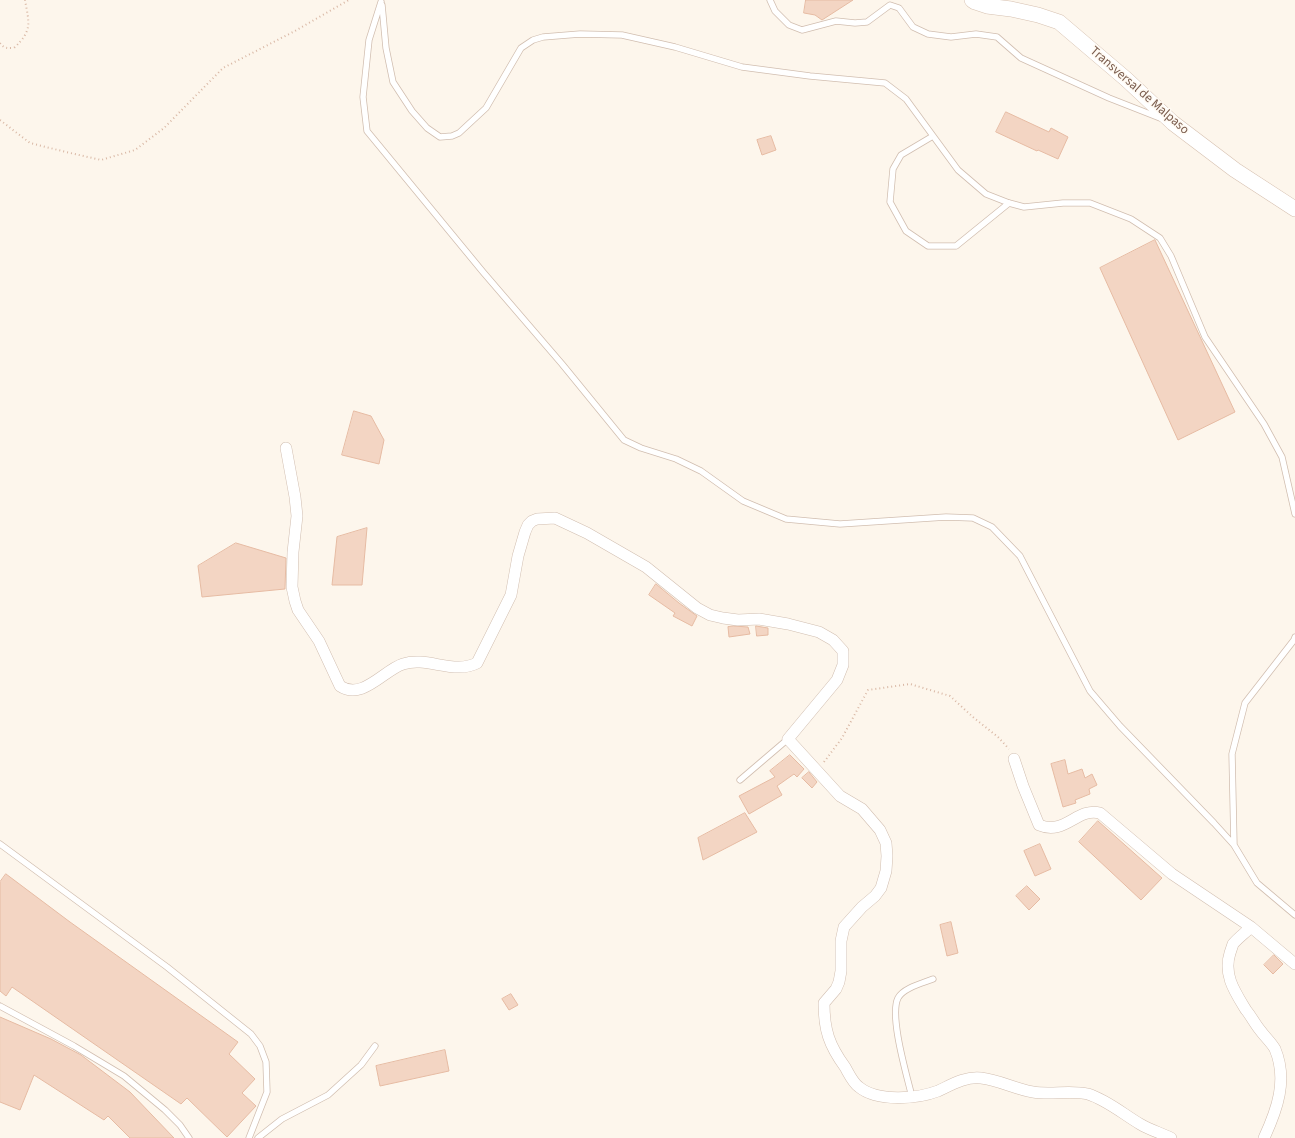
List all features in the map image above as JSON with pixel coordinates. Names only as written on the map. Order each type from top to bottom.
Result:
[{"type":"main road","name":"Transversal de Malpaso","points":[[972,0],[987,6],[1011,9],[1038,15],[1059,22],[1126,79],[1173,123],[1235,170],[1295,209]]},
{"type":"street","points":[[286,448],[296,516],[292,587],[295,600],[298,610],[319,641],[340,686],[346,690],[359,690],[398,665],[409,662],[421,662],[458,667],[477,663],[512,595],[518,556],[525,532],[528,525],[537,519],[555,518],[587,533],[646,567],[697,608],[710,615],[738,620],[759,619],[788,624],[819,632],[833,640],[842,651],[843,665],[837,680],[788,739],[840,796],[862,809],[880,830],[886,843],[887,856],[886,871],[881,888],[844,927],[841,941],[841,971],[839,982],[836,989],[824,1003],[825,1029],[834,1052],[858,1087],[873,1096],[897,1098],[912,1097],[935,1092],[965,1079],[979,1078],[998,1081],[1015,1088],[1034,1092],[1087,1094],[1102,1100],[1141,1124],[1171,1138]]},
{"type":"street","points":[[1014,759],[1039,825],[1047,828],[1055,827],[1067,823],[1086,813],[1093,811],[1100,813],[1172,874],[1251,927],[1295,964]]},
{"type":"street","points":[[1251,927],[1233,945],[1229,958],[1228,974],[1234,991],[1274,1048],[1279,1065],[1281,1081],[1279,1101],[1273,1120],[1264,1138]]},
{"type":"lane","points":[[770,0],[775,11],[789,25],[802,30],[836,21],[855,24],[867,22],[890,5],[899,8],[913,27],[928,34],[951,37],[976,34],[997,37],[1021,58],[1109,98],[1173,123]]},
{"type":"lane","points":[[381,1],[386,48],[393,82],[412,111],[427,128],[440,136],[452,136],[459,133],[486,108],[521,48],[533,40],[543,36],[580,34],[622,35],[675,47],[742,67],[810,76],[885,83],[906,99],[958,170],[986,194],[1024,207],[1063,203],[1090,203],[1131,219],[1160,238],[1171,256],[1205,337],[1264,424],[1282,456],[1295,514]]},
{"type":"lane","points":[[381,1],[369,40],[363,96],[366,131],[624,440],[641,448],[676,459],[700,471],[743,501],[786,519],[840,524],[946,517],[973,518],[992,527],[1020,556],[1090,691],[1120,726],[1196,803],[1234,845],[1257,883],[1295,915]]},
{"type":"lane","points":[[933,136],[901,155],[893,169],[890,202],[906,231],[928,246],[956,246],[1009,203]]},
{"type":"lane","points":[[1234,845],[1232,754],[1245,703],[1295,637]]},
{"type":"lane","points":[[740,780],[788,739]]},
{"type":"lane","points":[[0,844],[167,967],[251,1034],[260,1046],[266,1062],[267,1092],[249,1138]]},
{"type":"lane","points":[[912,1097],[896,1031],[896,1006],[898,997],[910,988],[933,979]]},
{"type":"lane","points":[[0,1006],[74,1046],[124,1076],[180,1125],[189,1138]]},
{"type":"lane","points":[[258,1138],[282,1119],[328,1096],[360,1066],[375,1046]]},
{"type":"path","points":[[0,43],[3,47],[14,48],[26,34],[29,24],[25,0]]},
{"type":"path","points":[[0,120],[30,143],[101,160],[135,150],[164,128],[224,68],[293,32],[348,0]]},
{"type":"path","points":[[818,773],[826,758],[845,733],[868,690],[910,684],[950,696],[998,737],[1008,748],[1014,759]]},
{"type":"building","points":[[806,0],[853,0],[822,20],[815,15],[804,13]]},
{"type":"building","points":[[1006,112],[1049,132],[1051,128],[1068,137],[1058,159],[996,132]]},
{"type":"building","points":[[771,136],[776,150],[762,155],[757,140]]},
{"type":"building","points":[[1155,240],[1235,412],[1178,440],[1100,268]]},
{"type":"building","points":[[354,411],[371,416],[384,440],[379,464],[342,455]]},
{"type":"building","points":[[367,528],[362,585],[332,585],[337,537]]},
{"type":"building","points":[[236,543],[286,558],[285,589],[202,597],[198,566]]},
{"type":"building","points":[[656,584],[697,616],[692,626],[673,616],[675,613],[649,595]]},
{"type":"building","points":[[756,626],[768,628],[768,635],[757,636]]},
{"type":"building","points":[[728,627],[748,627],[750,634],[729,637]]},
{"type":"building","points":[[790,755],[804,769],[797,777],[794,774],[777,786],[782,795],[749,814],[739,796],[775,777],[770,771]]},
{"type":"building","points":[[1065,760],[1068,774],[1082,769],[1085,778],[1092,774],[1097,785],[1089,789],[1090,794],[1075,800],[1076,803],[1063,807],[1051,764]]},
{"type":"building","points":[[809,772],[817,782],[812,788],[802,778]]},
{"type":"building","points":[[745,813],[757,832],[703,860],[698,838]]},
{"type":"building","points":[[1098,821],[1162,878],[1141,900],[1079,842]]},
{"type":"building","points":[[1040,844],[1051,869],[1035,876],[1024,851]]},
{"type":"building","points":[[6,874],[70,922],[238,1042],[229,1054],[255,1079],[242,1093],[256,1106],[227,1137],[187,1098],[181,1104],[12,987],[6,996],[0,991],[0,882]]},
{"type":"building","points":[[1027,886],[1040,899],[1029,910],[1016,896]]},
{"type":"building","points":[[951,922],[958,953],[947,956],[940,925]]},
{"type":"building","points":[[1274,955],[1283,964],[1273,974],[1264,965]]},
{"type":"building","points":[[511,994],[518,1005],[509,1010],[502,999]]},
{"type":"building","points":[[0,1017],[51,1039],[81,1055],[130,1092],[174,1138],[130,1138],[108,1116],[104,1120],[34,1075],[20,1110],[0,1102]]},
{"type":"building","points":[[445,1050],[449,1071],[380,1086],[376,1066]]}]
